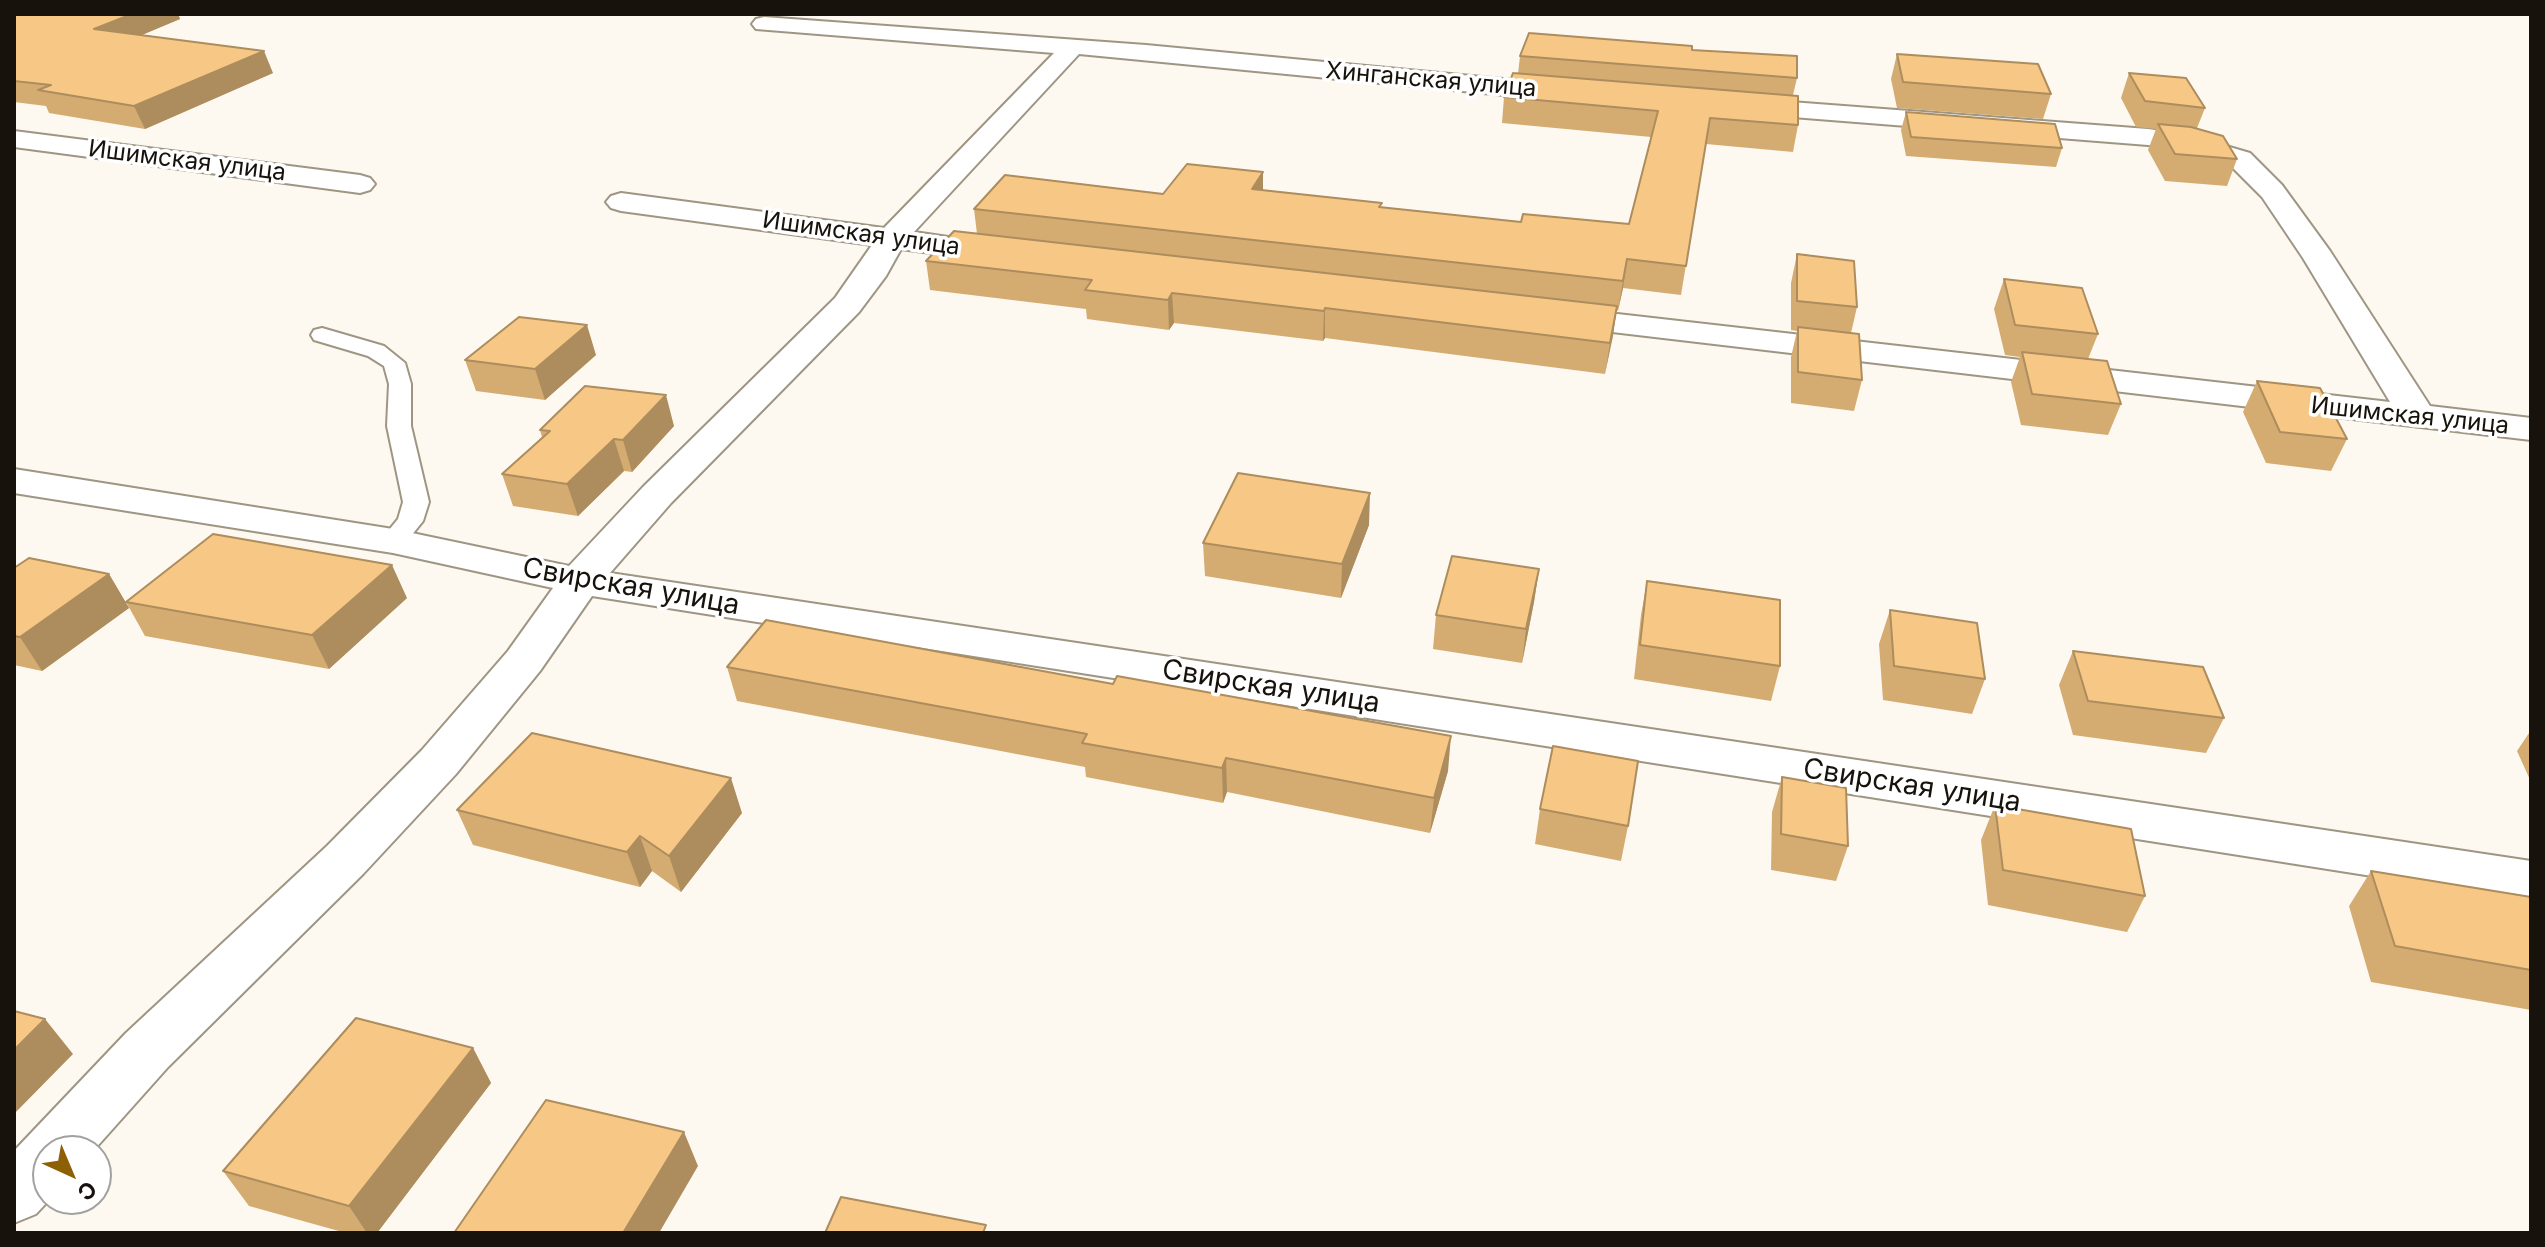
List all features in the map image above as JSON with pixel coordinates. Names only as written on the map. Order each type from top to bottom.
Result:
[{"type":"street","name":"Хинганская улица","points":[[764,24],[1071,49],[1146,52],[1595,95]]},
{"type":"street","points":[[69,1135],[147,1050],[345,860],[439,762],[524,661],[560,614],[579,581],[657,495],[847,305],[870,276],[890,240],[1071,49]]},
{"type":"street","points":[[1705,103],[2148,137],[2197,145],[2240,159],[2272,191],[2311,247],[2418,417]]},
{"type":"street","name":"Ишимская улица","points":[[14,139],[360,184]]},
{"type":"street","name":"Ишимская улица","points":[[621,202],[890,240],[1032,256]]},
{"type":"street","name":"Ишимская улица","points":[[1520,313],[2531,429]]},
{"type":"street","name":"Свирская улица","points":[[14,481],[393,541],[579,581],[2531,881]]},
{"type":"street","points":[[14,1194],[32,1175]]},
{"type":"lane","points":[[322,335],[363,345],[394,363],[400,384],[399,426],[416,502],[410,521],[393,541]]},
{"type":"building","points":[[14,14],[132,14],[94,29],[264,51],[134,106],[38,90],[51,85],[14,81]]},
{"type":"building","points":[[1529,33],[1692,46],[1692,50],[1797,56],[1797,78],[1520,56]]},
{"type":"building","points":[[1897,54],[2038,64],[2051,94],[1903,82]]},
{"type":"building","points":[[1513,73],[1798,96],[1798,125],[1710,118],[1686,266],[1627,259],[1623,281],[974,209],[1005,175],[1163,194],[1187,164],[1263,172],[1252,189],[1382,203],[1379,207],[1521,222],[1523,214],[1629,224],[1658,111],[1504,97]]},
{"type":"building","points":[[2129,73],[2186,78],[2205,108],[2145,101]]},
{"type":"building","points":[[1906,112],[2055,124],[2062,148],[1911,137]]},
{"type":"building","points":[[2158,124],[2191,127],[2223,136],[2237,159],[2175,154]]},
{"type":"building","points":[[954,231],[1617,306],[1610,343],[1325,308],[1324,311],[1172,293],[1168,300],[1085,290],[1092,280],[926,261]]},
{"type":"building","points":[[1797,254],[1854,261],[1857,307],[1797,301]]},
{"type":"building","points":[[2004,279],[2082,288],[2098,334],[2015,325]]},
{"type":"building","points":[[519,317],[587,325],[535,369],[465,360]]},
{"type":"building","points":[[1798,327],[1859,334],[1862,380],[1798,372]]},
{"type":"building","points":[[2022,352],[2107,361],[2121,404],[2032,394]]},
{"type":"building","points":[[2257,381],[2320,388],[2347,439],[2280,432]]},
{"type":"building","points":[[585,386],[666,395],[623,440],[614,439],[567,484],[502,474],[550,431],[540,430]]},
{"type":"building","points":[[1238,473],[1370,493],[1342,564],[1203,543]]},
{"type":"building","points":[[213,534],[392,565],[312,635],[126,602]]},
{"type":"building","points":[[1452,556],[1539,569],[1526,629],[1436,615]]},
{"type":"building","points":[[29,558],[109,574],[20,637],[14,636],[14,568]]},
{"type":"building","points":[[1647,581],[1780,600],[1780,666],[1640,645]]},
{"type":"building","points":[[1890,610],[1977,623],[1985,679],[1894,666]]},
{"type":"building","points":[[766,620],[1113,684],[1117,676],[1451,736],[1434,798],[1226,758],[1222,768],[1082,743],[1087,734],[727,667]]},
{"type":"building","points":[[2073,651],[2203,667],[2224,718],[2088,701]]},
{"type":"building","points":[[532,733],[731,778],[669,856],[640,836],[627,852],[457,810]]},
{"type":"building","points":[[1553,746],[1638,761],[1628,826],[1540,809]]},
{"type":"building","points":[[1782,777],[1846,788],[1848,846],[1781,834]]},
{"type":"building","points":[[1995,805],[2131,829],[2145,896],[2003,870]]},
{"type":"building","points":[[2371,871],[2531,897],[2531,970],[2395,946]]},
{"type":"building","points":[[14,1011],[45,1019],[14,1050]]},
{"type":"building","points":[[356,1018],[473,1048],[349,1206],[223,1171]]},
{"type":"building","points":[[546,1100],[684,1132],[623,1233],[454,1233]]},
{"type":"building","points":[[841,1197],[986,1225],[983,1233],[825,1233]]}]
